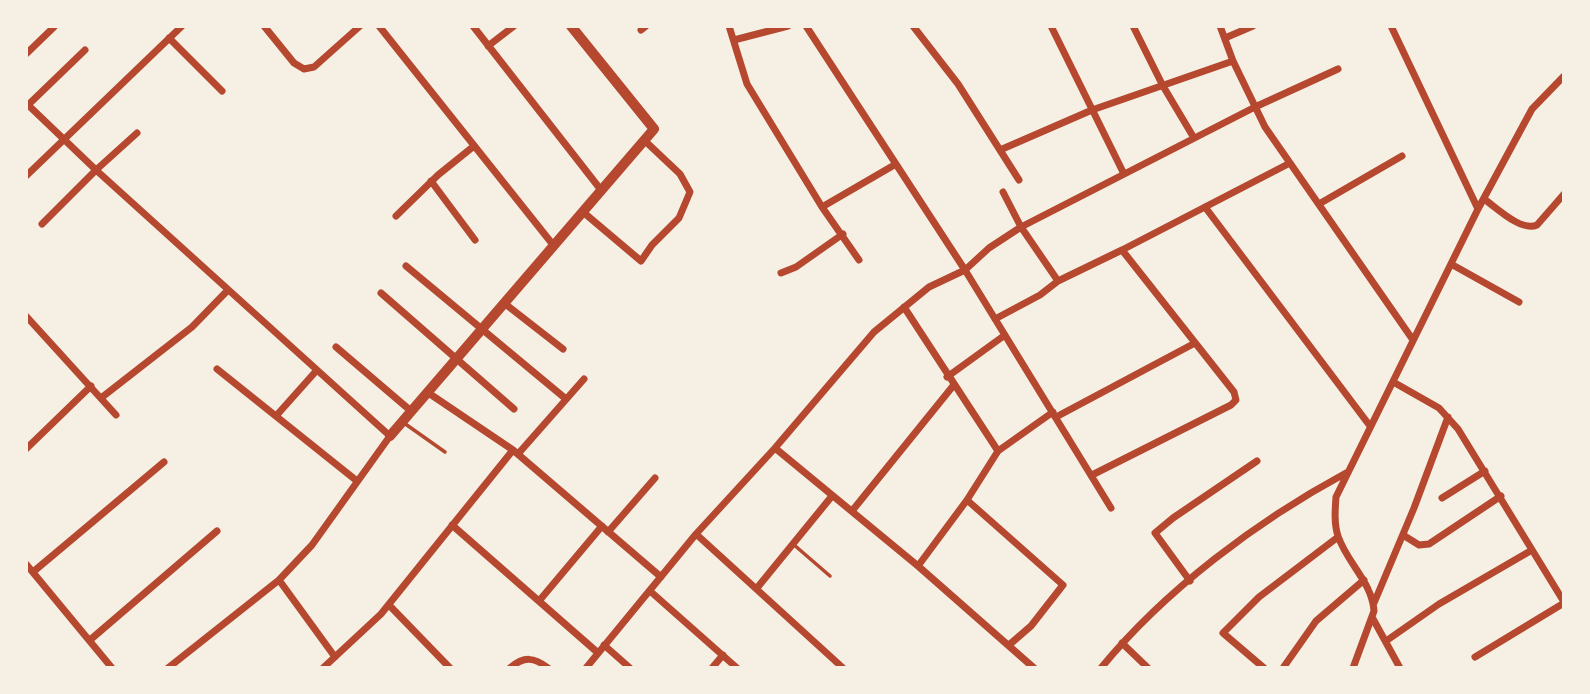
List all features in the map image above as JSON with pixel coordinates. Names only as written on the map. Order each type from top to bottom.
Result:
[{"type":"street","points":[[264,26],[294,63],[304,69],[314,66],[349,29],[360,26]]},
{"type":"street","points":[[379,26],[554,246]]},
{"type":"street","points":[[473,26],[601,190]]},
{"type":"street","points":[[488,46],[514,26]]},
{"type":"street","points":[[167,668],[279,580],[312,545],[402,421],[654,129],[571,26]]},
{"type":"street","points":[[729,26],[747,85],[822,207],[859,260]]},
{"type":"street","points":[[734,40],[788,26]]},
{"type":"street","points":[[806,26],[965,270],[1111,508]]},
{"type":"street","points":[[913,26],[958,83],[1019,180]]},
{"type":"street","points":[[1051,26],[1124,174]]},
{"type":"street","points":[[1133,26],[1163,86],[1194,138]]},
{"type":"street","points":[[1220,26],[1233,61],[1265,127],[1413,340]]},
{"type":"street","points":[[1225,38],[1253,26]]},
{"type":"street","points":[[1391,26],[1478,209]]},
{"type":"street","points":[[26,54],[54,27]]},
{"type":"street","points":[[26,176],[181,27]]},
{"type":"street","points":[[170,38],[222,91]]},
{"type":"street","points":[[85,50],[27,105],[390,436]]},
{"type":"street","points":[[1000,150],[1092,110],[1233,61]]},
{"type":"street","points":[[586,668],[696,534],[775,448],[874,332],[929,287],[965,270],[989,248],[1021,227],[1255,107],[1338,69]]},
{"type":"street","points":[[1374,603],[1364,580],[1338,537],[1334,513],[1336,497],[1370,426],[1395,383],[1413,340],[1478,209],[1532,109],[1564,76]]},
{"type":"street","points":[[1557,83],[1564,89]]},
{"type":"street","points":[[42,224],[137,133]]},
{"type":"street","points":[[583,212],[641,261],[652,245],[680,218],[690,192],[680,174],[644,141]]},
{"type":"street","points":[[396,216],[431,181],[474,146]]},
{"type":"street","points":[[1319,204],[1402,156]]},
{"type":"street","points":[[995,318],[1040,295],[1058,281],[1290,163]]},
{"type":"street","points":[[822,207],[896,164]]},
{"type":"street","points":[[431,181],[475,240]]},
{"type":"street","points":[[1003,192],[1021,227],[1058,281]]},
{"type":"street","points":[[1484,199],[1524,226],[1532,228],[1564,194]]},
{"type":"street","points":[[1205,207],[1370,426]]},
{"type":"street","points":[[781,273],[796,267],[843,234]]},
{"type":"street","points":[[1092,475],[1236,400],[1234,392],[1122,250]]},
{"type":"street","points":[[1451,264],[1519,302]]},
{"type":"street","points":[[406,266],[566,399]]},
{"type":"street","points":[[101,398],[191,327],[228,290]]},
{"type":"street","points":[[381,293],[514,410]]},
{"type":"street","points":[[504,303],[564,349]]},
{"type":"street","points":[[904,307],[953,386],[998,451]]},
{"type":"street","points":[[27,318],[116,415]]},
{"type":"street","points":[[947,376],[1005,335]]},
{"type":"street","points":[[918,566],[967,500],[998,451],[1055,414],[1195,343]]},
{"type":"street","points":[[336,347],[411,411]]},
{"type":"street","points":[[217,369],[357,481]]},
{"type":"street","points":[[276,416],[317,370]]},
{"type":"street","points":[[323,668],[389,605],[515,452],[584,379]]},
{"type":"street","points":[[1395,383],[1448,416],[1501,496],[1564,603],[1475,657]]},
{"type":"street","points":[[26,449],[91,386]]},
{"type":"street","points":[[852,511],[953,386]]},
{"type":"street","points":[[427,393],[515,452],[660,577]]},
{"type":"street","points":[[1353,668],[1372,617],[1374,603],[1448,416]]},
{"type":"street","points":[[775,448],[918,566],[1034,668]]},
{"type":"street","points":[[1190,581],[1155,533],[1257,461]]},
{"type":"street","points":[[33,572],[164,462]]},
{"type":"street","points":[[1442,498],[1485,471]]},
{"type":"street","points":[[1101,668],[1122,643],[1190,581],[1240,541],[1299,499],[1346,473]]},
{"type":"street","points":[[608,532],[655,478]]},
{"type":"street","points":[[757,588],[832,496]]},
{"type":"street","points":[[1403,535],[1419,545],[1429,544],[1501,496]]},
{"type":"street","points":[[967,500],[1063,585],[1031,626],[1009,645]]},
{"type":"street","points":[[452,526],[597,652]]},
{"type":"street","points":[[539,601],[601,526]]},
{"type":"street","points":[[90,640],[217,531]]},
{"type":"street","points":[[696,534],[843,668]]},
{"type":"street","points":[[1264,668],[1223,633],[1258,597],[1338,537]]},
{"type":"street","points":[[1386,641],[1439,604],[1532,550]]},
{"type":"street","points":[[26,565],[113,668]]},
{"type":"street","points":[[279,580],[335,657]]},
{"type":"street","points":[[1283,668],[1316,621],[1364,580]]},
{"type":"street","points":[[650,591],[737,668]]},
{"type":"street","points":[[389,605],[450,668]]},
{"type":"street","points":[[1372,617],[1400,668]]},
{"type":"street","points":[[1122,643],[1148,668]]},
{"type":"street","points":[[604,645],[630,668]]},
{"type":"street","points":[[712,668],[723,656]]},
{"type":"street","points":[[510,668],[524,658],[534,658],[548,668]]},
{"type":"lane","points":[[402,421],[446,452]]},
{"type":"lane","points":[[793,544],[830,576]]}]
